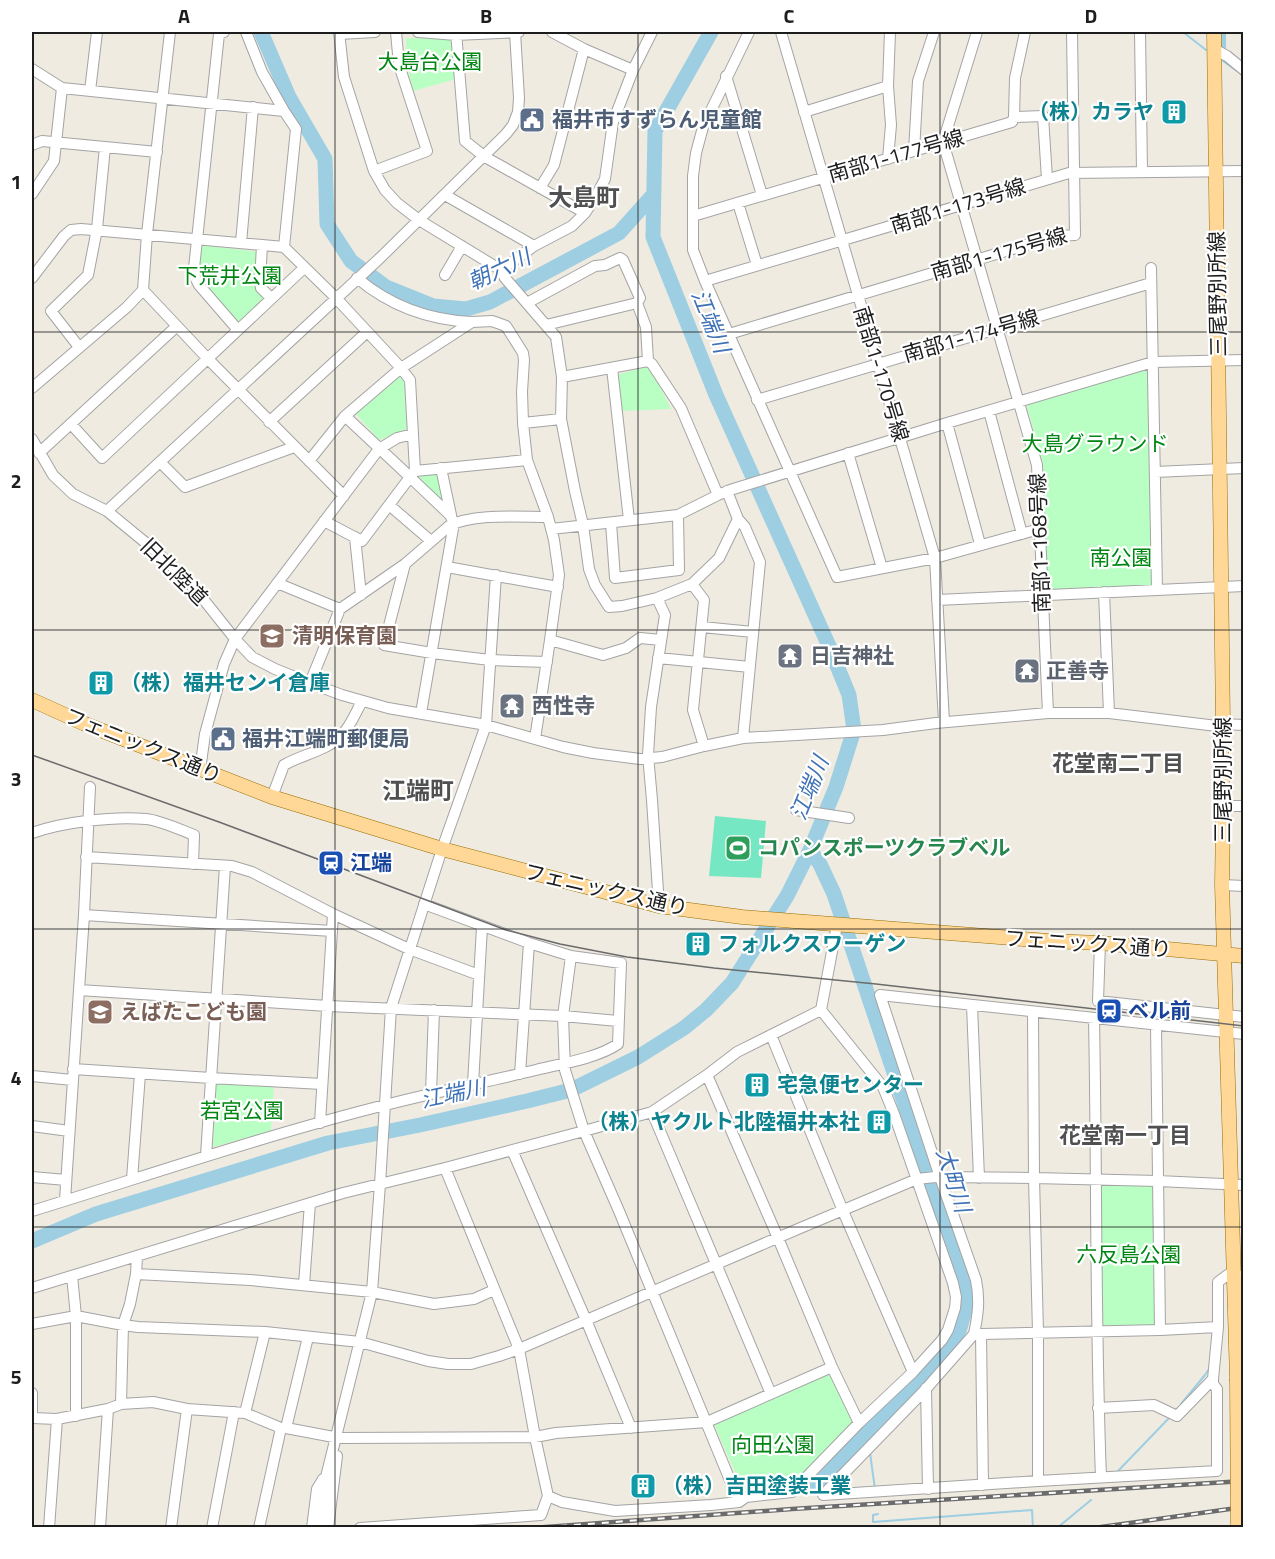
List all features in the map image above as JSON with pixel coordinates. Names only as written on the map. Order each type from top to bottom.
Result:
[{"type":"main road","name":"三尾野別所線","points":[[1214,32],[1222,587],[1222,885],[1226,1015],[1237,1185],[1233,1271],[1237,1379],[1238,1527]]},
{"type":"main road","name":"フェニックス通り","points":[[32,700],[85,724],[272,797],[442,849],[659,906],[742,917],[1100,943],[1244,956]]},
{"type":"street","points":[[90,91],[97,32]]},
{"type":"street","points":[[32,388],[127,307],[143,290],[147,234],[170,32]]},
{"type":"street","points":[[224,32],[219,34],[194,268],[199,285],[238,330]]},
{"type":"street","points":[[246,32],[262,72],[296,129],[284,247]]},
{"type":"street","points":[[375,32],[339,33],[344,77],[374,171],[385,190],[397,203],[419,220],[503,274],[556,337],[562,377],[561,419],[583,525],[589,569],[595,585],[609,607],[657,598],[692,584],[720,558],[738,519]]},
{"type":"street","points":[[374,171],[427,151],[399,65],[396,32]]},
{"type":"street","points":[[107,511],[380,258],[485,157],[513,125],[518,112],[519,98],[516,32],[417,32]]},
{"type":"street","points":[[552,32],[633,70]]},
{"type":"street","points":[[503,274],[534,246],[572,226],[585,213],[605,179],[613,122],[633,70],[652,32]]},
{"type":"street","points":[[749,32],[703,127],[696,153],[693,176],[693,250],[785,472],[837,577],[935,558],[1040,529]]},
{"type":"street","name":"南部1-170号線","points":[[781,32],[935,558],[944,722]]},
{"type":"street","points":[[888,159],[891,125],[888,86],[890,32]]},
{"type":"street","points":[[914,151],[918,81],[934,32]]},
{"type":"street","points":[[943,142],[974,32]]},
{"type":"street","points":[[1025,32],[1015,78],[1014,117],[1043,116],[1047,179]]},
{"type":"street","name":"南部1-175号線","points":[[729,334],[1056,236],[1075,235],[1072,32]]},
{"type":"street","points":[[1140,32],[1142,172]]},
{"type":"street","points":[[456,33],[465,141],[485,157],[585,213]]},
{"type":"street","points":[[540,188],[554,165],[584,49]]},
{"type":"street","points":[[1214,49],[1244,70]]},
{"type":"street","points":[[32,69],[62,88],[284,111]]},
{"type":"street","points":[[726,76],[762,195]]},
{"type":"street","points":[[804,112],[888,86]]},
{"type":"street","points":[[32,194],[54,161],[62,88]]},
{"type":"street","points":[[241,243],[253,107]]},
{"type":"street","name":"南部1-177号線","points":[[693,216],[1012,122],[1014,117]]},
{"type":"street","points":[[32,145],[42,141],[157,152]]},
{"type":"street","name":"南部1-168号線","points":[[943,142],[1037,465],[1048,713]]},
{"type":"street","points":[[80,347],[51,311],[88,275],[97,229],[105,147]]},
{"type":"street","name":"南部1-173号線","points":[[705,281],[1047,179],[1075,173],[1244,171]]},
{"type":"street","points":[[445,195],[534,246]]},
{"type":"street","points":[[738,203],[757,265]]},
{"type":"street","points":[[32,278],[71,230],[97,229],[284,247],[336,298],[410,380],[412,474],[362,541],[324,521]]},
{"type":"street","points":[[262,245],[260,283],[261,288],[271,298]]},
{"type":"street","points":[[445,275],[462,246]]},
{"type":"street","points":[[525,300],[595,266],[605,265],[620,258],[623,260],[640,298],[636,303],[546,325]]},
{"type":"street","points":[[71,424],[102,458],[304,267]]},
{"type":"street","points":[[1151,268],[1157,590]]},
{"type":"street","points":[[359,276],[369,288],[404,308],[453,321],[492,321],[506,326],[522,353],[524,360],[522,423],[527,460],[548,517],[559,575],[535,739]]},
{"type":"street","name":"南部1-174号線","points":[[757,400],[1151,284]]},
{"type":"street","points":[[143,290],[269,422],[344,496]]},
{"type":"street","points":[[636,303],[646,327],[648,361],[681,408],[727,491],[738,519],[760,562],[743,738]]},
{"type":"street","points":[[309,461],[345,416],[401,368],[472,322]]},
{"type":"street","points":[[39,453],[177,326]]},
{"type":"street","points":[[269,422],[367,332]]},
{"type":"street","points":[[551,529],[678,515],[727,491],[785,472],[1153,362],[1244,360]]},
{"type":"street","points":[[562,377],[648,361]]},
{"type":"street","points":[[612,368],[629,520]]},
{"type":"street","points":[[989,411],[1022,534]]},
{"type":"street","points":[[345,416],[379,449],[412,474],[453,520]]},
{"type":"street","points":[[522,423],[561,419]]},
{"type":"street","points":[[947,423],[980,544]]},
{"type":"street","points":[[200,770],[205,734],[224,664],[235,639],[379,449],[397,438],[412,434]]},
{"type":"street","name":"旧北陸道","points":[[32,439],[53,475],[73,494],[107,511],[157,552],[196,590],[252,657],[310,683],[388,708],[486,725],[592,753],[649,759],[743,738],[879,730],[1048,713],[1109,712],[1216,726],[1244,724]]},
{"type":"street","points":[[160,462],[185,487],[294,447]]},
{"type":"street","points":[[848,453],[882,568]]},
{"type":"street","points":[[412,474],[441,468],[527,460]]},
{"type":"street","points":[[421,713],[453,520],[441,468]]},
{"type":"street","points":[[1155,472],[1244,468]]},
{"type":"street","points":[[389,505],[431,541]]},
{"type":"street","points":[[611,523],[615,578],[679,570],[678,515]]},
{"type":"street","points":[[310,683],[340,609],[405,564],[453,520],[548,517]]},
{"type":"street","points":[[355,537],[361,595]]},
{"type":"street","points":[[405,564],[384,645],[490,660],[547,662]]},
{"type":"street","points":[[447,567],[558,587]]},
{"type":"street","points":[[321,1527],[327,1471],[372,1292],[391,1008],[442,849],[486,725],[496,575]]},
{"type":"street","points":[[277,583],[340,609]]},
{"type":"street","points":[[692,584],[704,600],[693,710],[704,746]]},
{"type":"street","points":[[937,600],[1244,586]]},
{"type":"street","points":[[1104,592],[1109,712]]},
{"type":"street","points":[[657,598],[665,615],[651,707],[649,759],[659,906]]},
{"type":"street","points":[[702,627],[753,632]]},
{"type":"street","points":[[550,640],[603,655],[626,648],[640,638],[661,640]]},
{"type":"street","points":[[658,658],[750,667]]},
{"type":"street","points":[[272,797],[284,765],[339,738],[346,730],[362,700]]},
{"type":"street","points":[[65,1200],[90,787]]},
{"type":"street","points":[[1223,806],[1244,806]]},
{"type":"street","points":[[796,810],[849,818]]},
{"type":"street","points":[[32,832],[88,822],[148,819],[194,835],[193,864]]},
{"type":"street","points":[[86,857],[225,866],[252,872],[333,914],[409,949],[479,975]]},
{"type":"street","points":[[206,1156],[225,866]]},
{"type":"street","points":[[1222,885],[1244,886]]},
{"type":"street","points":[[32,1211],[320,1123],[384,1110],[431,1094],[473,1084],[565,1067],[608,1051],[618,1044],[621,963],[571,956],[528,944],[424,904]]},
{"type":"street","points":[[320,1123],[333,914]]},
{"type":"street","points":[[84,915],[332,931]]},
{"type":"street","points":[[548,1496],[562,1502],[615,1511],[739,1502],[746,1497],[792,1492],[859,1423],[913,1372],[948,1330],[956,1297],[920,1179],[883,1087],[821,1010],[837,925]]},
{"type":"street","points":[[473,1084],[482,927]]},
{"type":"street","points":[[1100,943],[1098,1001],[1244,1017]]},
{"type":"street","points":[[520,1074],[528,944]]},
{"type":"street","points":[[571,956],[563,1016],[565,1067],[584,1128],[739,1502]]},
{"type":"street","points":[[79,990],[328,1006],[563,1016],[618,1021]]},
{"type":"street","points":[[983,1485],[978,1334],[979,1294],[976,1280],[937,1177],[880,995],[1244,1034]]},
{"type":"street","points":[[972,1005],[979,1178]]},
{"type":"street","points":[[431,1094],[434,1010]]},
{"type":"street","points":[[32,1288],[310,1203],[512,1150],[584,1128],[652,1112],[737,1052],[821,1010]]},
{"type":"street","points":[[1033,1012],[1038,1481]]},
{"type":"street","points":[[1094,1019],[1098,1408],[1101,1477]]},
{"type":"street","points":[[1156,1025],[1160,1330]]},
{"type":"street","points":[[771,1035],[843,1211],[913,1372]]},
{"type":"street","points":[[73,1069],[322,1084]]},
{"type":"street","points":[[132,1179],[140,1074]]},
{"type":"street","points":[[707,1075],[832,1366],[859,1423]]},
{"type":"street","points":[[32,1076],[72,1080]]},
{"type":"street","points":[[652,1112],[771,1394]]},
{"type":"street","points":[[32,1126],[69,1131]]},
{"type":"street","points":[[512,1150],[631,1428]]},
{"type":"street","points":[[360,1527],[541,1515],[548,1496],[519,1349],[445,1168]]},
{"type":"street","points":[[32,1177],[66,1180]]},
{"type":"street","points":[[32,1324],[76,1316],[123,1325],[265,1332],[360,1342],[428,1361],[471,1364],[519,1349],[920,1179],[937,1177],[1097,1179],[1237,1185]]},
{"type":"street","points":[[303,1285],[310,1203]]},
{"type":"street","points":[[121,1404],[123,1325],[130,1304],[137,1256]]},
{"type":"street","points":[[1217,1472],[1217,1389],[1213,1384],[1213,1379],[1218,1327],[1218,1282],[1233,1271],[1244,1281]]},
{"type":"street","points":[[136,1274],[303,1285],[372,1292],[434,1304],[474,1299],[494,1290]]},
{"type":"street","points":[[72,1276],[76,1316],[76,1416]]},
{"type":"street","points":[[1218,1327],[978,1334],[823,1495],[1244,1470]]},
{"type":"street","points":[[212,1527],[240,1413],[265,1332]]},
{"type":"street","points":[[259,1527],[308,1336]]},
{"type":"street","points":[[32,1392],[32,1418],[57,1419],[108,1409],[121,1404],[153,1402],[187,1409],[240,1413],[283,1428],[337,1438],[535,1437],[556,1433],[707,1422],[832,1366]]},
{"type":"street","points":[[1098,1408],[1154,1405],[1177,1416],[1213,1379]]},
{"type":"street","points":[[926,1388],[928,1489]]},
{"type":"street","points":[[100,1527],[108,1409]]},
{"type":"street","points":[[171,1527],[187,1409]]},
{"type":"street","points":[[50,1527],[57,1419]]},
{"type":"street","points":[[328,1527],[337,1438]]},
{"type":"street","points":[[312,1527],[317,1489],[327,1471]]},
{"type":"green space","name":"大島台公園","points":[[406,38],[452,39],[456,79],[413,91],[407,66]]},
{"type":"green space","name":"下荒井公園","points":[[200,245],[261,252],[264,297],[236,325],[201,283],[197,273]]},
{"type":"green space","points":[[650,366],[671,409],[620,411],[616,375]]},
{"type":"green space","name":"大島グラウンド","points":[[1147,368],[1150,370],[1153,584],[1049,591],[1047,589],[1043,463],[1027,407],[1029,404]]},
{"type":"green space","points":[[401,376],[406,386],[409,428],[379,440],[354,412]]},
{"type":"green space","points":[[437,473],[447,510],[430,493],[418,474]]},
{"type":"green space","name":"コパンスポーツクラブベル","points":[[715,816],[766,821],[761,878],[709,876]]},
{"type":"green space","name":"若宮公園","points":[[216,1082],[274,1085],[271,1131],[213,1147]]},
{"type":"green space","name":"六反島公園","points":[[1102,1184],[1155,1185],[1157,1326],[1101,1327]]},
{"type":"green space","name":"向田公園","points":[[830,1370],[859,1423],[792,1492],[746,1497],[713,1422]]},
{"type":"waterway","name":"朝六川","points":[[261,32],[289,97],[325,159],[327,224],[351,261],[386,287],[433,306],[466,309],[490,302],[619,233],[653,195]]},
{"type":"waterway","name":"江端川","points":[[32,1241],[96,1214],[328,1143],[420,1125],[571,1090],[638,1057],[684,1028],[706,1010],[732,983],[787,896],[810,850],[836,787],[854,730],[849,695],[716,395],[653,237],[655,131],[711,32]]},
{"type":"waterway","points":[[1183,32],[1206,50]]},
{"type":"waterway","points":[[1222,32],[1222,48]]},
{"type":"waterway","points":[[1223,61],[1237,71]]},
{"type":"waterway","name":"大町川","points":[[810,850],[820,864],[834,894],[961,1272],[966,1295],[966,1307],[954,1341],[817,1486]]},
{"type":"waterway","points":[[1181,1404],[1209,1369]]},
{"type":"waterway","points":[[1117,1472],[1171,1416]]},
{"type":"waterway","points":[[858,1441],[864,1447]]},
{"type":"waterway","points":[[870,1453],[875,1489]]},
{"type":"waterway","points":[[1057,1528],[1091,1500]]},
{"type":"waterway","points":[[878,1514],[873,1515],[873,1522],[1032,1510],[1033,1528]]},
{"type":"tram line","points":[[32,755],[219,822],[506,930],[560,944],[627,957],[714,968],[1244,1026]]},
{"type":"railway","points":[[532,1528],[792,1509],[1244,1481]]},
{"type":"railway","points":[[1094,1528],[1244,1507]]},
{"type":"place","name":"（株）カラヤ","points":[[1174,112]]},
{"type":"place","name":"福井市すずらん児童館","points":[[532,120]]},
{"type":"place","name":"清明保育園","points":[[272,636]]},
{"type":"place","name":"日吉神社","points":[[790,656]]},
{"type":"place","name":"正善寺","points":[[1027,671]]},
{"type":"place","name":"（株）福井センイ倉庫","points":[[101,683]]},
{"type":"place","name":"西性寺","points":[[512,706]]},
{"type":"place","name":"福井江端町郵便局","points":[[223,739]]},
{"type":"place","name":"コパンスポーツクラブベル","points":[[738,848]]},
{"type":"place","name":"江端","points":[[331,863]]},
{"type":"place","name":"フォルクスワーゲン","points":[[698,944]]},
{"type":"place","name":"ベル前","points":[[1109,1011]]},
{"type":"place","name":"えばたこども園","points":[[100,1012]]},
{"type":"place","name":"宅急便センター","points":[[757,1085]]},
{"type":"place","name":"（株）ヤクルト北陸福井本社","points":[[879,1122]]},
{"type":"place","name":"（株）吉田塗装工業","points":[[643,1486]]},
{"type":"district","name":"大島町","points":[[584,198]]},
{"type":"district","name":"花堂南二丁目","points":[[1118,763]]},
{"type":"district","name":"江端町","points":[[418,791]]},
{"type":"district","name":"花堂南一丁目","points":[[1125,1135]]},
{"type":"park label","name":"南公園","points":[[1121,558]]}]
